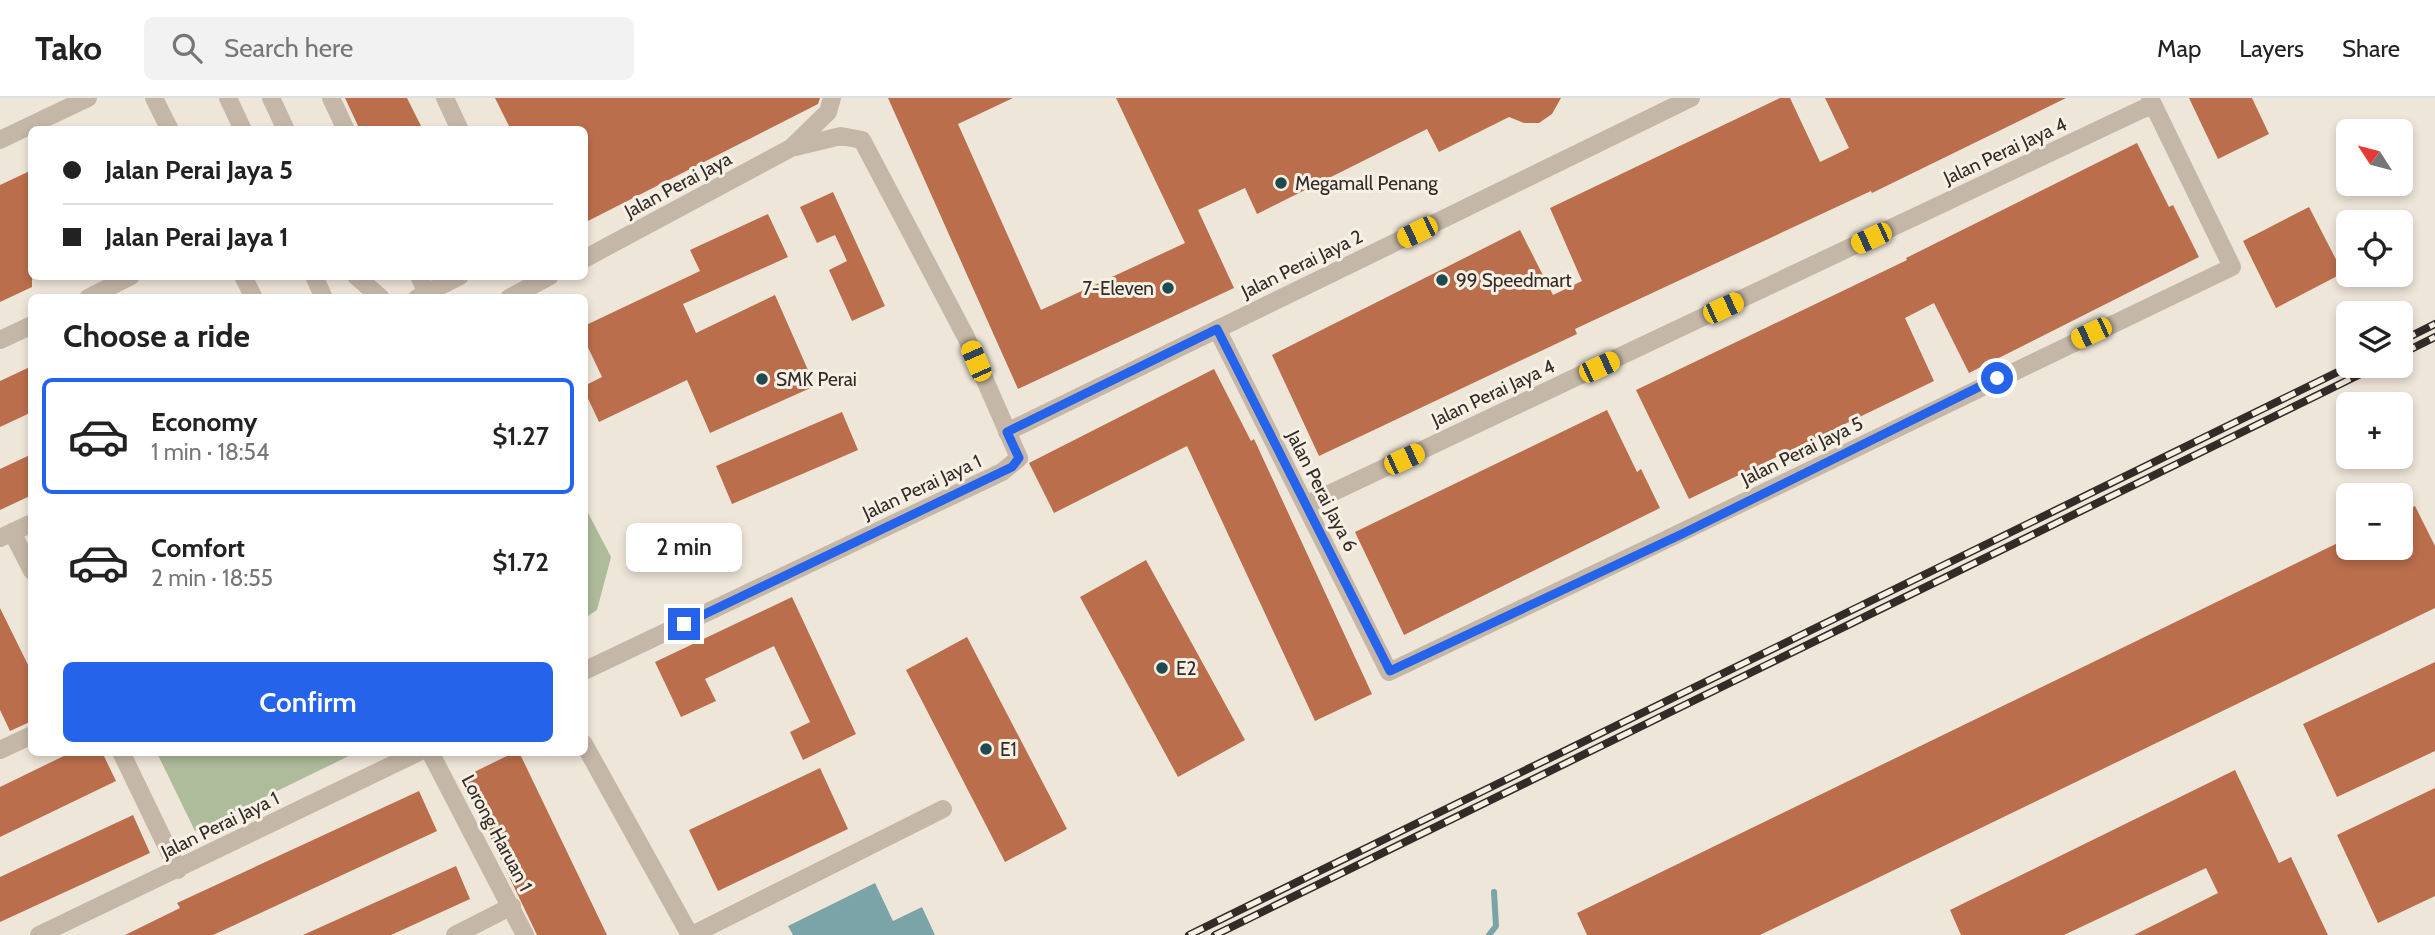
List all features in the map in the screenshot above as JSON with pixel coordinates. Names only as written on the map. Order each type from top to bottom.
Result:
[{"type":"street","points":[[29,126],[88,98]]},
{"type":"street","points":[[154,98],[168,126]]},
{"type":"street","points":[[228,98],[241,126]]},
{"type":"street","points":[[271,98],[284,126]]},
{"type":"street","points":[[331,98],[344,126]]},
{"type":"street","points":[[445,98],[458,126]]},
{"type":"street","points":[[791,148],[828,112],[832,98]]},
{"type":"street","name":"Jalan Perai Jaya 2","points":[[1007,432],[1691,98]]},
{"type":"street","name":"Jalan Perai Jaya 5","points":[[1390,671],[1684,533],[1950,400],[2232,267],[2152,101]]},
{"type":"street","name":"Jalan Perai Jaya 4","points":[[1306,505],[2152,101]]},
{"type":"street","points":[[0,140],[28,127]]},
{"type":"street","name":"Jalan Perai Jaya 1","points":[[588,669],[1012,467],[1019,458],[965,337],[862,140],[841,136],[791,148]]},
{"type":"street","name":"Jalan Perai Jaya","points":[[589,253],[791,148]]},
{"type":"street","points":[[96,294],[123,280]]},
{"type":"street","points":[[361,280],[376,294]]},
{"type":"street","points":[[424,294],[452,280]]},
{"type":"street","points":[[516,294],[543,280]]},
{"type":"street","points":[[0,340],[28,327]]},
{"type":"street","name":"Jalan Perai Jaya 6","points":[[1217,329],[1390,671]]},
{"type":"street","points":[[28,525],[6,535],[28,565]]},
{"type":"street","points":[[0,750],[28,737]]},
{"type":"street","points":[[588,751],[691,935],[943,809]]},
{"type":"street","points":[[123,756],[178,870]]},
{"type":"street","name":"Jalan Perai Jaya 1","points":[[39,935],[411,756]]},
{"type":"street","name":"Lorong Haruan 1","points":[[432,756],[525,935]]},
{"type":"street","points":[[455,935],[512,906]]},
{"type":"green space","points":[[588,513],[611,557],[597,610],[588,616]]},
{"type":"green space","points":[[158,756],[349,756],[195,831]]},
{"type":"water","points":[[875,883],[893,921],[922,907],[935,935],[793,935],[788,926]]},
{"type":"building","points":[[345,98],[407,98],[421,126],[358,126]]},
{"type":"building","points":[[495,98],[820,98],[818,104],[588,221],[588,126],[509,126]]},
{"type":"building","points":[[888,98],[1013,98],[958,124],[1041,310],[1185,243],[1116,98],[1561,98],[1552,114],[1539,123],[1524,123],[1509,117],[1439,152],[1427,129],[1257,214],[1245,188],[1198,210],[1234,288],[1018,389]]},
{"type":"building","points":[[1780,98],[1790,98],[1820,162],[1849,148],[1825,98],[2066,98],[1872,193],[1871,191],[1575,329],[1577,334],[1319,456],[1272,355],[1520,230],[1553,295],[1582,281],[1550,208]]},
{"type":"building","points":[[2189,98],[2252,98],[2269,134],[2218,159]]},
{"type":"building","points":[[2137,143],[2169,207],[2173,205],[2199,257],[1969,373],[1934,303],[1905,318],[1934,381],[1689,499],[1636,390],[1907,260],[1906,258]]},
{"type":"building","points":[[28,172],[28,280],[32,280],[32,287],[0,302],[0,185]]},
{"type":"building","points":[[833,192],[885,306],[852,321],[829,270],[847,261],[835,235],[817,243],[800,207]]},
{"type":"building","points":[[2309,207],[2336,259],[2336,277],[2276,308],[2243,241]]},
{"type":"building","points":[[768,214],[788,257],[683,304],[696,333],[775,295],[815,386],[710,433],[687,380],[599,422],[588,399],[588,384],[602,377],[588,347],[588,324],[700,271],[690,250]]},
{"type":"building","points":[[28,368],[28,414],[0,427],[0,381]]},
{"type":"building","points":[[1214,369],[1251,441],[1254,439],[1372,694],[1315,721],[1187,446],[1054,513],[1029,463]]},
{"type":"building","points":[[1607,410],[1637,472],[1641,469],[1660,508],[1404,635],[1355,532]]},
{"type":"building","points":[[842,412],[858,450],[732,504],[716,466]]},
{"type":"building","points":[[28,456],[28,497],[0,510],[0,469]]},
{"type":"building","points":[[2415,506],[2435,546],[2435,608],[1760,935],[1587,935],[1577,913],[2336,544],[2336,560],[2413,560]]},
{"type":"building","name":"E2","points":[[1146,560],[1245,740],[1178,777],[1080,597]]},
{"type":"building","points":[[792,597],[856,734],[803,760],[790,732],[810,722],[774,646],[705,679],[716,701],[681,717],[655,662]]},
{"type":"building","points":[[0,608],[28,665],[28,723],[10,731],[0,710]]},
{"type":"building","name":"E1","points":[[967,637],[1067,829],[1005,862],[906,670]]},
{"type":"building","points":[[2435,662],[2435,751],[2337,797],[2303,724]]},
{"type":"building","points":[[64,756],[104,756],[116,781],[0,837],[0,787]]},
{"type":"building","points":[[507,756],[521,756],[607,935],[537,935],[462,778]]},
{"type":"building","points":[[820,768],[848,829],[718,891],[689,830]]},
{"type":"building","points":[[2235,770],[2279,863],[2291,857],[2328,935],[2134,935],[2218,893],[2206,868],[2064,935],[1961,935],[1950,910]]},
{"type":"building","points":[[2435,788],[2435,896],[2378,923],[2337,835]]},
{"type":"building","points":[[419,791],[437,831],[213,935],[125,935],[180,908],[177,903]]},
{"type":"building","points":[[133,815],[150,853],[0,922],[0,877]]},
{"type":"building","points":[[456,866],[470,899],[391,935],[303,935]]},
{"type":"waterway","points":[[1489,935],[1496,926],[1494,892]]},
{"type":"railway","points":[[2413,335],[2435,324]]},
{"type":"railway","points":[[2413,348],[2435,337]]},
{"type":"railway","points":[[1189,935],[2336,373]]},
{"type":"railway","points":[[1215,935],[2352,378]]},
{"type":"place","name":"Megamall Penang","points":[[1281,183]]},
{"type":"place","name":"99 Speedmart","points":[[1442,280]]},
{"type":"place","name":"7-Eleven","points":[[1168,288]]},
{"type":"place","name":"SMK Perai","points":[[762,379]]},
{"type":"place","name":"E2","points":[[1162,668]]},
{"type":"place","name":"E1","points":[[986,749]]},
{"type":"route","points":[[684,624],[1012,467],[1019,458],[1007,432],[1217,329],[1390,671],[1684,533],[1997,378]]}]
